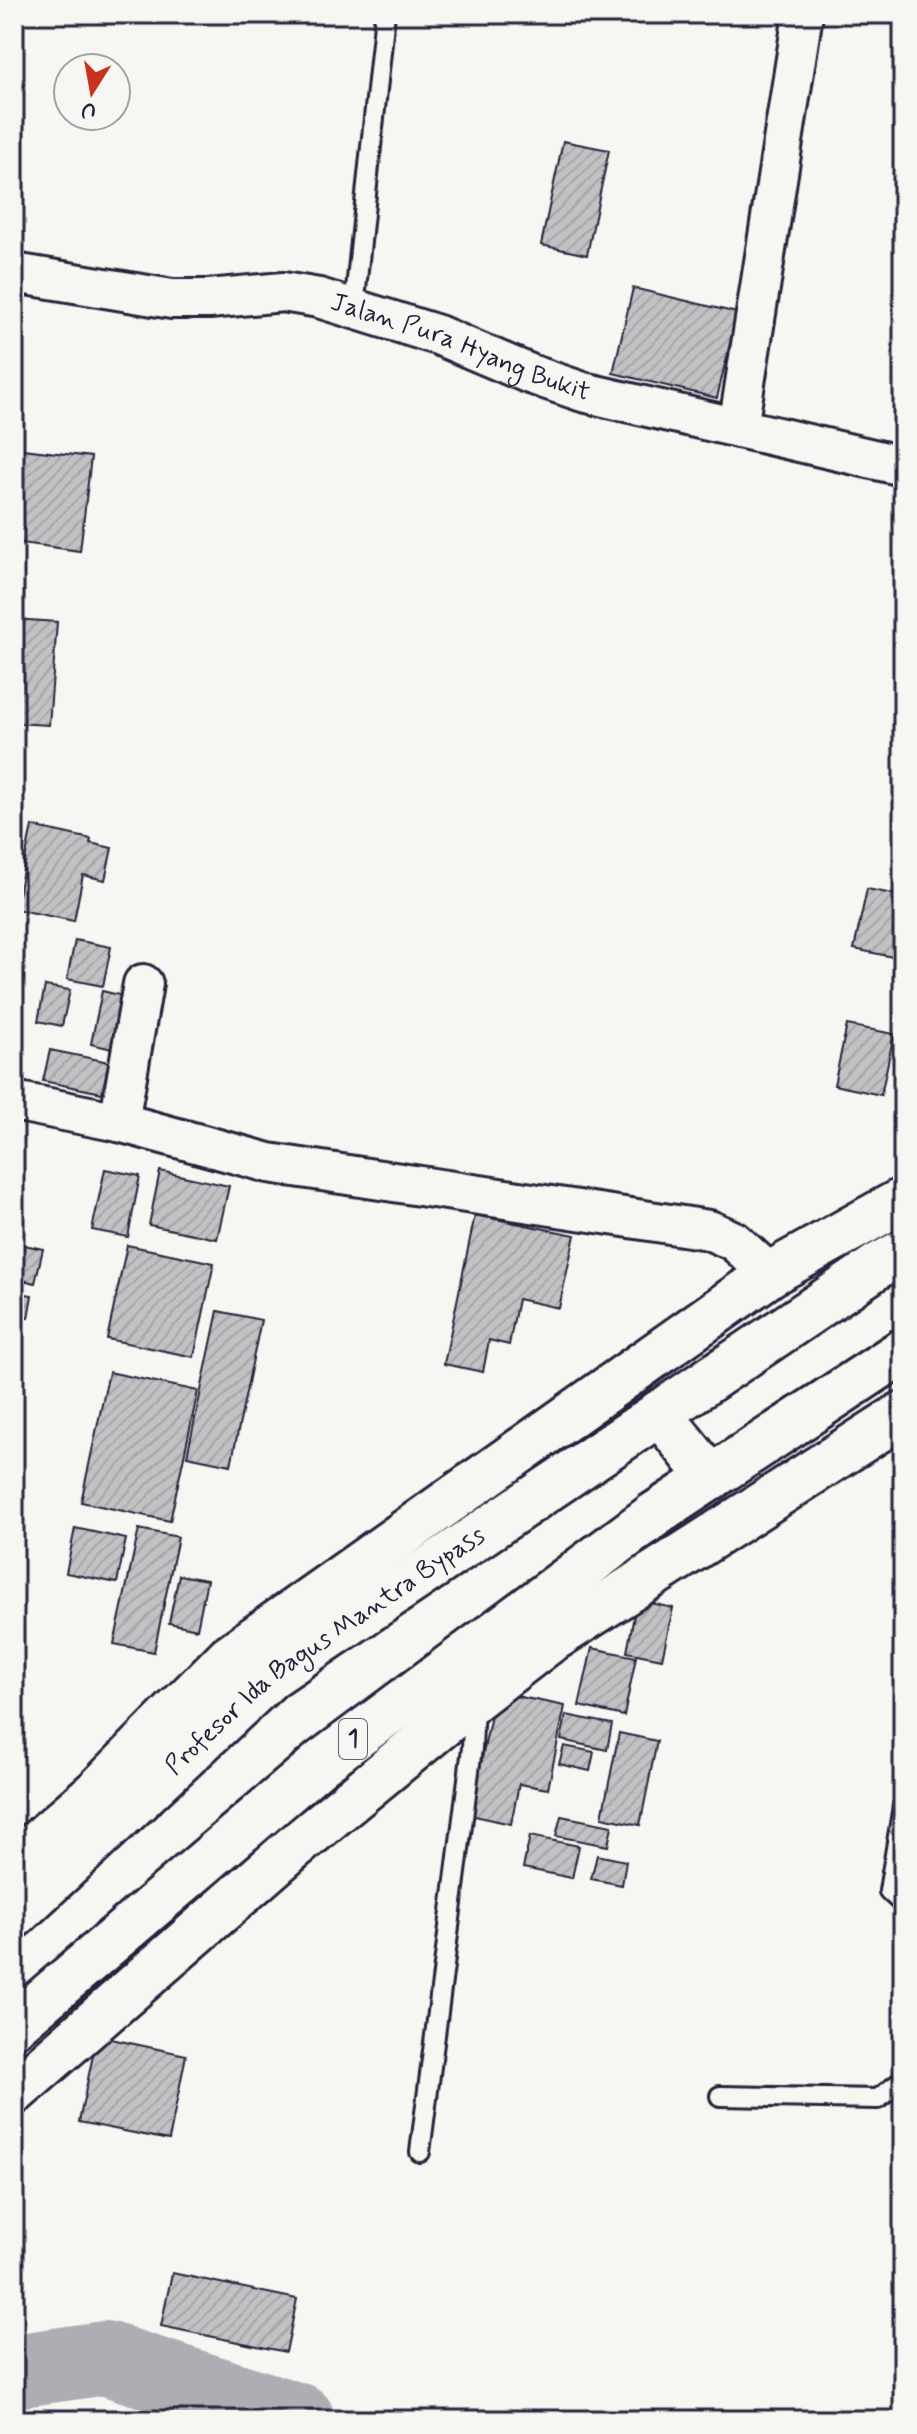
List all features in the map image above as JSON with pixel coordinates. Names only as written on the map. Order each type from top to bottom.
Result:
[{"type":"main road","points":[[14,1863],[96,1792],[229,1657],[770,1274],[903,1200]]},
{"type":"main road","name":"Profesor Ida Bagus Mantra Bypass","points":[[14,1916],[271,1676],[879,1265],[903,1252]]},
{"type":"main road","name":"1","points":[[14,2025],[322,1762],[641,1525],[903,1351]]},
{"type":"main road","points":[[659,1413],[711,1478]]},
{"type":"main road","points":[[14,2092],[293,1848],[548,1642],[903,1414]]},
{"type":"street","points":[[738,428],[803,14]]},
{"type":"street","name":"Jalan Pura Hyang Bukit","points":[[14,273],[172,299],[283,292],[354,308],[438,335],[530,374],[583,392],[903,466]]},
{"type":"street","points":[[119,1122],[143,984]]},
{"type":"street","points":[[14,1101],[119,1122],[269,1163],[709,1230],[734,1241],[770,1274]]},
{"type":"lane","points":[[354,308],[385,14]]},
{"type":"lane","points":[[420,2152],[472,1748],[474,1699]]},
{"type":"lane","points":[[903,1806],[889,1891],[903,1904]]},
{"type":"lane","points":[[720,2096],[878,2099],[903,2080]]},
{"type":"building","points":[[563,141],[609,150],[587,255],[541,245]]},
{"type":"building","points":[[633,288],[737,313],[717,398],[613,373]]},
{"type":"building","points":[[14,448],[91,457],[80,551],[14,542]]},
{"type":"building","points":[[14,619],[57,622],[49,725],[14,723]]},
{"type":"building","points":[[32,826],[91,839],[90,843],[112,848],[105,880],[83,875],[74,921],[15,909]]},
{"type":"building","points":[[867,889],[903,896],[903,959],[854,949]]},
{"type":"building","points":[[75,940],[111,947],[103,986],[67,979]]},
{"type":"building","points":[[45,986],[70,990],[62,1026],[38,1021]]},
{"type":"building","points":[[102,991],[132,998],[121,1051],[91,1044]]},
{"type":"building","points":[[847,1025],[894,1034],[881,1095],[834,1085]]},
{"type":"building","points":[[50,1050],[109,1062],[102,1093],[43,1081]]},
{"type":"building","points":[[105,1169],[140,1176],[128,1237],[92,1230]]},
{"type":"building","points":[[160,1171],[229,1186],[217,1239],[149,1225]]},
{"type":"building","points":[[475,1215],[575,1235],[559,1308],[518,1299],[509,1345],[489,1340],[483,1372],[444,1364]]},
{"type":"building","points":[[15,1243],[43,1249],[35,1283],[14,1278]]},
{"type":"building","points":[[127,1245],[214,1263],[194,1357],[107,1339]]},
{"type":"building","points":[[14,1292],[32,1295],[28,1318],[14,1315]]},
{"type":"building","points":[[218,1311],[261,1320],[231,1465],[187,1456]]},
{"type":"building","points":[[109,1372],[198,1391],[170,1521],[81,1502]]},
{"type":"building","points":[[75,1528],[126,1539],[117,1583],[66,1573]]},
{"type":"building","points":[[139,1529],[178,1537],[154,1652],[114,1644]]},
{"type":"building","points":[[179,1575],[207,1580],[197,1629],[169,1623]]},
{"type":"building","points":[[637,1600],[673,1608],[662,1659],[627,1652]]},
{"type":"building","points":[[592,1648],[636,1657],[624,1716],[579,1706]]},
{"type":"building","points":[[496,1692],[565,1706],[548,1789],[519,1784],[511,1824],[470,1815]]},
{"type":"building","points":[[566,1715],[612,1724],[607,1750],[561,1740]]},
{"type":"building","points":[[619,1733],[657,1741],[640,1825],[602,1817]]},
{"type":"building","points":[[564,1746],[594,1752],[590,1771],[559,1764]]},
{"type":"building","points":[[561,1816],[612,1826],[608,1846],[556,1836]]},
{"type":"building","points":[[530,1836],[579,1846],[572,1878],[523,1868]]},
{"type":"building","points":[[597,1855],[626,1861],[622,1885],[591,1879]]},
{"type":"building","points":[[97,2036],[186,2055],[169,2140],[79,2122]]},
{"type":"building","points":[[172,2273],[297,2299],[286,2352],[161,2326]]},
{"type":"waterway","points":[[14,2371],[105,2358],[298,2420]]}]
